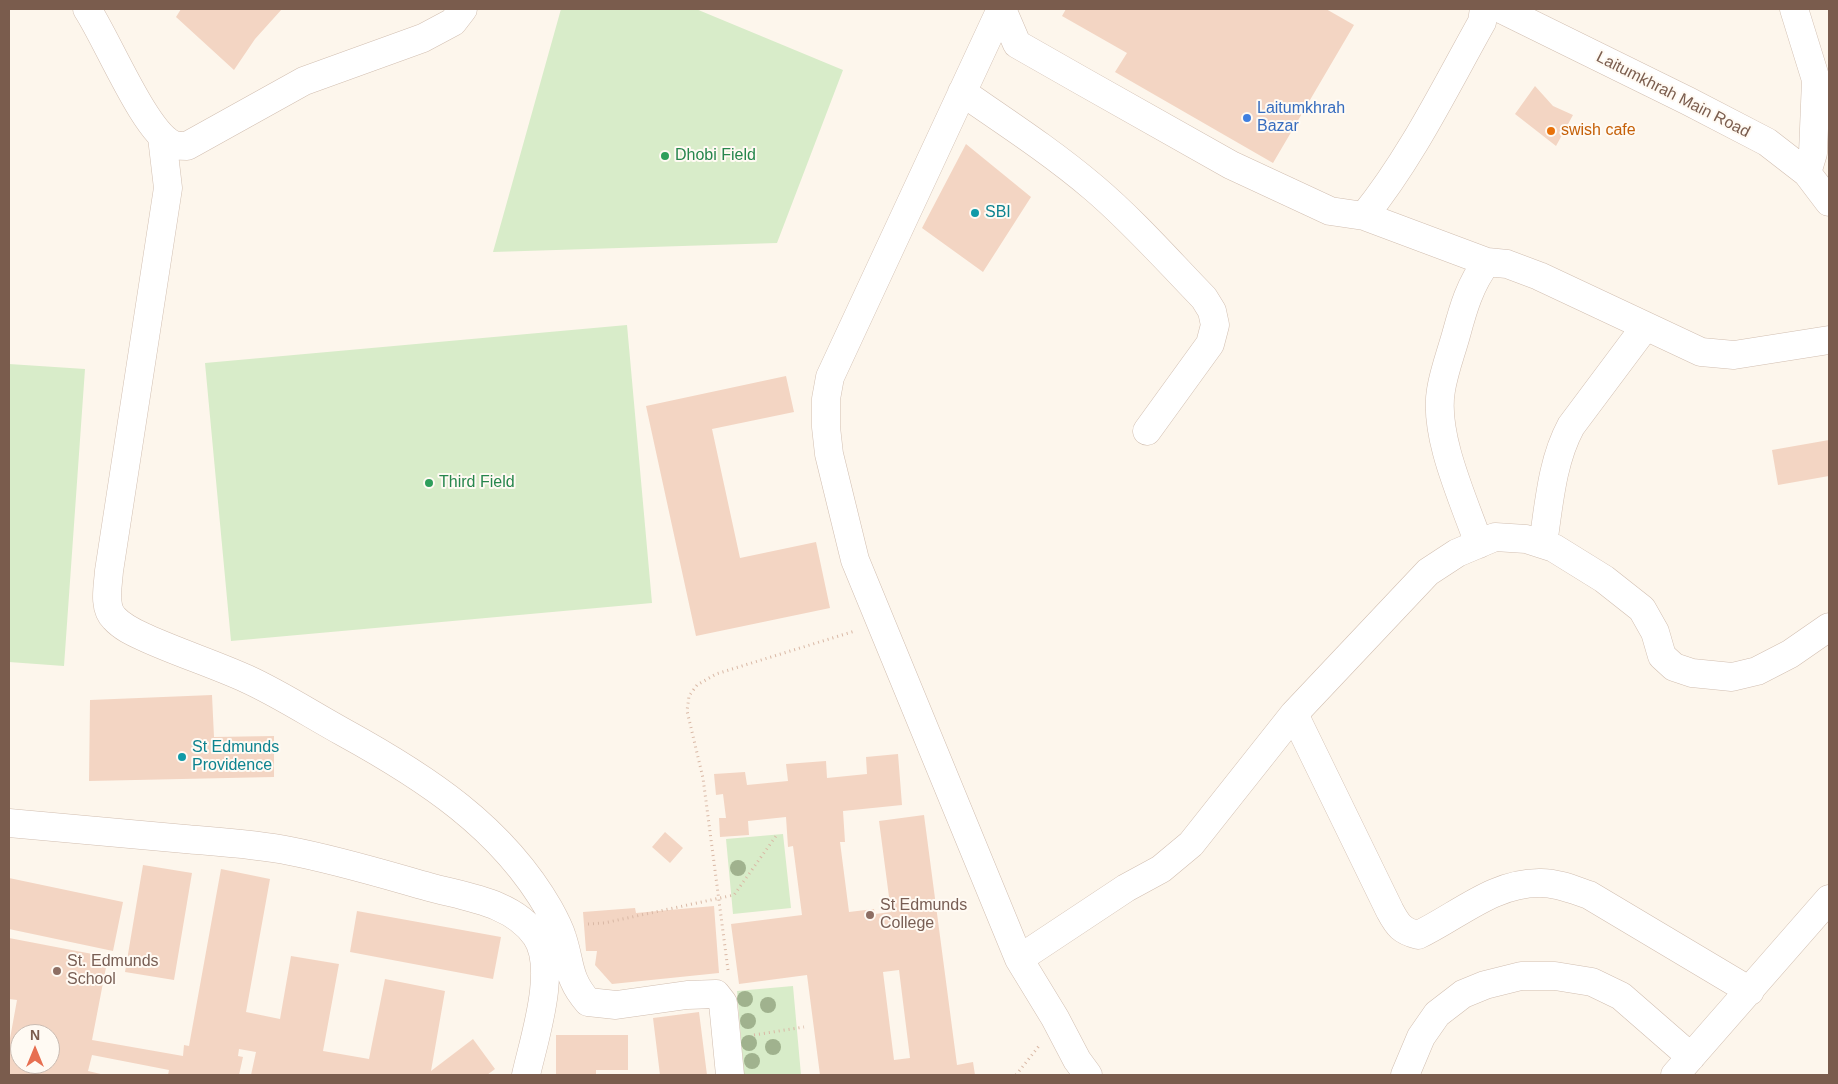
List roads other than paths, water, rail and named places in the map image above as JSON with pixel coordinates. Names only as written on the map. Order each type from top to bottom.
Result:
[{"type":"street","points":[[87,9],[144,112],[162,137],[174,145],[187,146],[304,81],[423,38],[452,22],[463,9]]},
{"type":"street","points":[[1002,9],[830,377],[826,399],[829,454],[855,560],[1019,959],[1055,1018],[1076,1060],[1088,1075]]},
{"type":"street","points":[[1002,9],[1018,44],[1231,165],[1330,211],[1364,216],[1487,262],[1507,264],[1539,276],[1700,352],[1734,355],[1829,340]]},
{"type":"street","points":[[1364,216],[1385,190],[1421,129],[1482,22],[1484,9]]},
{"type":"street","name":"Laitumkhrah Main Road","points":[[1501,9],[1767,142],[1807,173],[1829,202]]},
{"type":"street","points":[[1794,9],[1822,74],[1812,153],[1807,173]]},
{"type":"street","points":[[962,92],[1063,163],[1095,189],[1147,238],[1204,298],[1212,311],[1215,325],[1210,344],[1146,431]]},
{"type":"street","points":[[162,137],[168,188],[109,571],[106,601],[113,618],[129,630],[249,680],[380,752],[444,793],[479,824],[534,884],[562,936],[570,970],[577,989],[588,1002],[616,1004],[687,995],[716,994],[722,1003],[730,1075]]},
{"type":"street","points":[[1479,544],[1448,456],[1441,423],[1441,391],[1463,309],[1476,276],[1487,262]]},
{"type":"street","points":[[1542,544],[1557,459],[1563,441],[1571,426],[1645,327]]},
{"type":"street","points":[[1019,959],[1126,888],[1161,869],[1191,844],[1294,714],[1428,572],[1457,554],[1495,537],[1526,539],[1554,548],[1621,591],[1642,610],[1655,632],[1662,656],[1674,667],[1692,673],[1732,676],[1757,671],[1790,654],[1829,627]]},
{"type":"street","points":[[1294,714],[1390,912],[1397,924],[1406,932],[1418,935],[1503,888],[1542,882],[1565,886],[1589,895],[1750,991]]},
{"type":"street","points":[[9,823],[289,851],[415,883],[503,908],[523,922],[537,936],[544,955],[547,974],[526,1075]]},
{"type":"street","points":[[1406,1075],[1421,1037],[1437,1014],[1463,994],[1485,985],[1521,976],[1555,976],[1592,982],[1621,996],[1683,1066],[1829,900]]},
{"type":"place","name":"Laitumkhrah Bazar","points":[[1247,118]]},
{"type":"place","name":"swish cafe","points":[[1551,131]]},
{"type":"place","name":"Dhobi Field","points":[[665,156]]},
{"type":"place","name":"SBI","points":[[975,213]]},
{"type":"place","name":"Third Field","points":[[429,483]]},
{"type":"place","name":"St Edmunds Providence","points":[[182,757]]},
{"type":"place","name":"St Edmunds College","points":[[870,915]]},
{"type":"place","name":"St. Edmunds School","points":[[57,971]]}]
